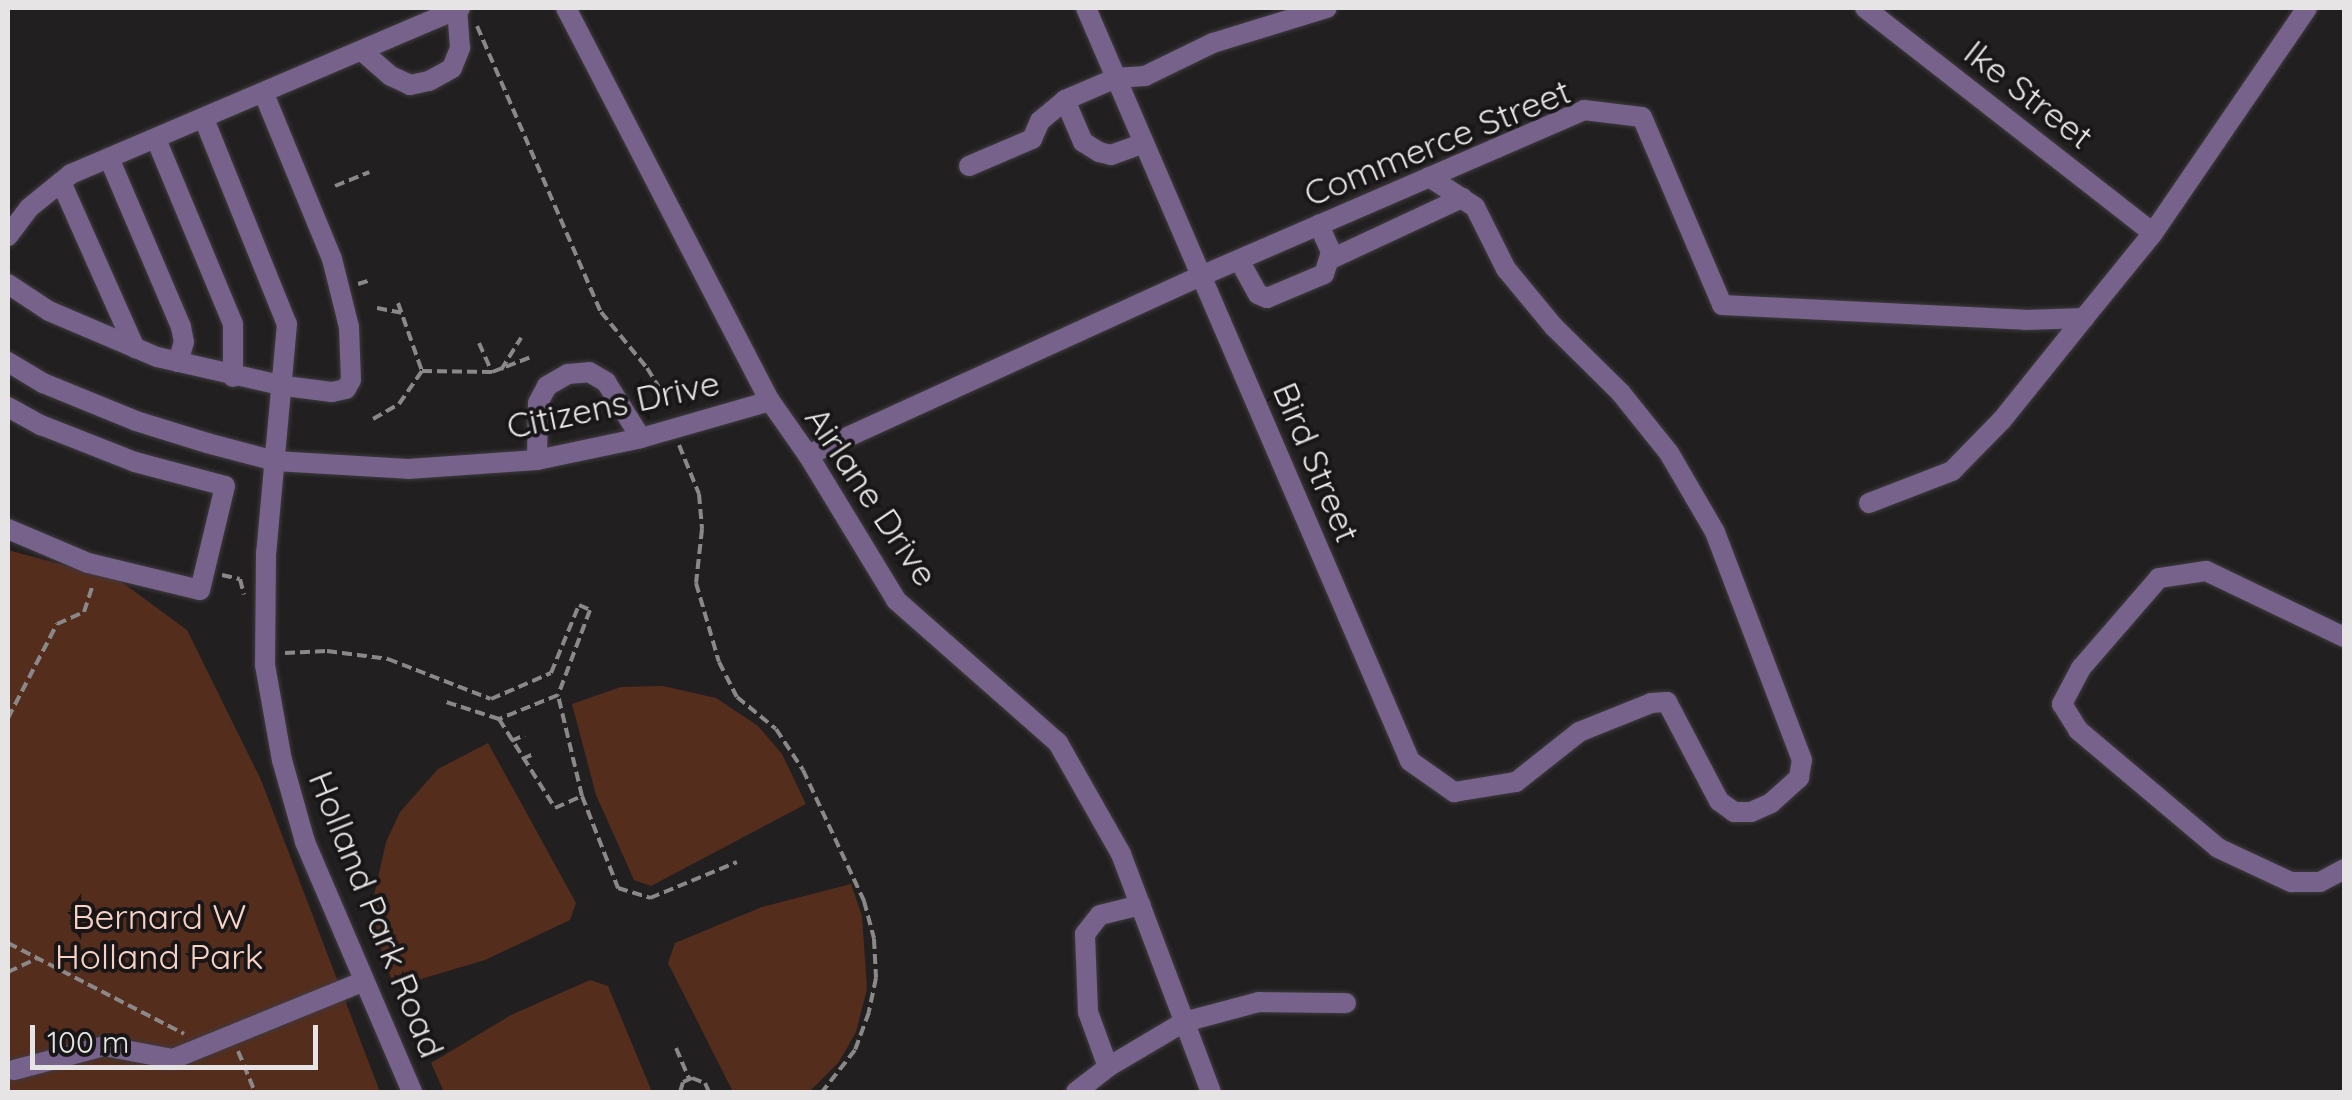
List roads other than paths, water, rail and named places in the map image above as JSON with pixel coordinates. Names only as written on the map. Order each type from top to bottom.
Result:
[{"type":"street","points":[[8,236],[29,208],[61,182],[458,8],[460,48],[452,68],[429,81],[410,85],[392,76],[362,51]]},
{"type":"street","name":"Airlane Drive","points":[[566,8],[770,401],[808,455],[896,600],[1058,743],[1121,854],[1211,1092]]},
{"type":"street","name":"Bird Street","points":[[1086,8],[1410,761],[1454,792],[1516,782],[1579,732],[1650,704],[1666,702],[1719,801],[1734,812],[1751,812],[1772,803],[1800,778],[1802,760],[1715,532],[1669,453],[1621,393],[1554,327],[1506,270],[1476,207],[1462,198]]},
{"type":"street","points":[[970,166],[1032,139],[1040,121],[1065,100],[1116,78],[1144,76],[1213,43],[1327,8]]},
{"type":"street","name":"Ike Street","points":[[1865,8],[2153,232]]},
{"type":"street","points":[[1870,503],[1952,471],[2002,420],[2153,232],[2297,11]]},
{"type":"street","points":[[8,284],[49,310],[135,348],[178,362],[284,386],[332,392],[346,388],[352,380],[349,327],[332,259],[264,94]]},
{"type":"street","points":[[1065,100],[1083,142],[1111,155],[1144,143]]},
{"type":"street","name":"Commerce Street","points":[[808,455],[1201,276],[1584,110],[1642,117],[1722,305],[2025,320],[2084,318]]},
{"type":"street","name":"Holland Park Road","points":[[204,119],[288,324],[266,546],[265,665],[282,760],[305,842],[412,1092]]},
{"type":"street","points":[[156,139],[233,324],[233,377]]},
{"type":"street","points":[[109,158],[181,326],[184,342],[178,362]]},
{"type":"street","points":[[1429,177],[1462,198]]},
{"type":"street","points":[[61,182],[135,348]]},
{"type":"street","points":[[1239,260],[1258,294],[1267,298],[1324,274],[1331,258],[1462,198]]},
{"type":"street","points":[[1320,225],[1331,258]]},
{"type":"street","name":"Citizens Drive","points":[[8,362],[42,383],[136,421],[275,461],[408,469],[537,460],[640,438],[770,401]]},
{"type":"street","points":[[537,460],[538,403],[547,386],[568,374],[589,372],[606,382],[640,438]]},
{"type":"street","points":[[8,407],[40,425],[135,462],[226,486],[200,590],[98,566],[8,529]]},
{"type":"street","points":[[2344,637],[2206,571],[2159,578],[2082,668],[2062,704],[2078,730],[2218,848],[2291,882],[2320,882],[2344,870]]},
{"type":"street","points":[[1108,1067],[1088,1012],[1084,934],[1100,915],[1140,906]]},
{"type":"street","points":[[14,1070],[104,1046],[174,1058],[364,981]]},
{"type":"street","points":[[1076,1092],[1108,1067],[1184,1022],[1259,1002],[1346,1004]]},
{"type":"park label","name":"Bernard W Holland Park","points":[[159,936]]}]
